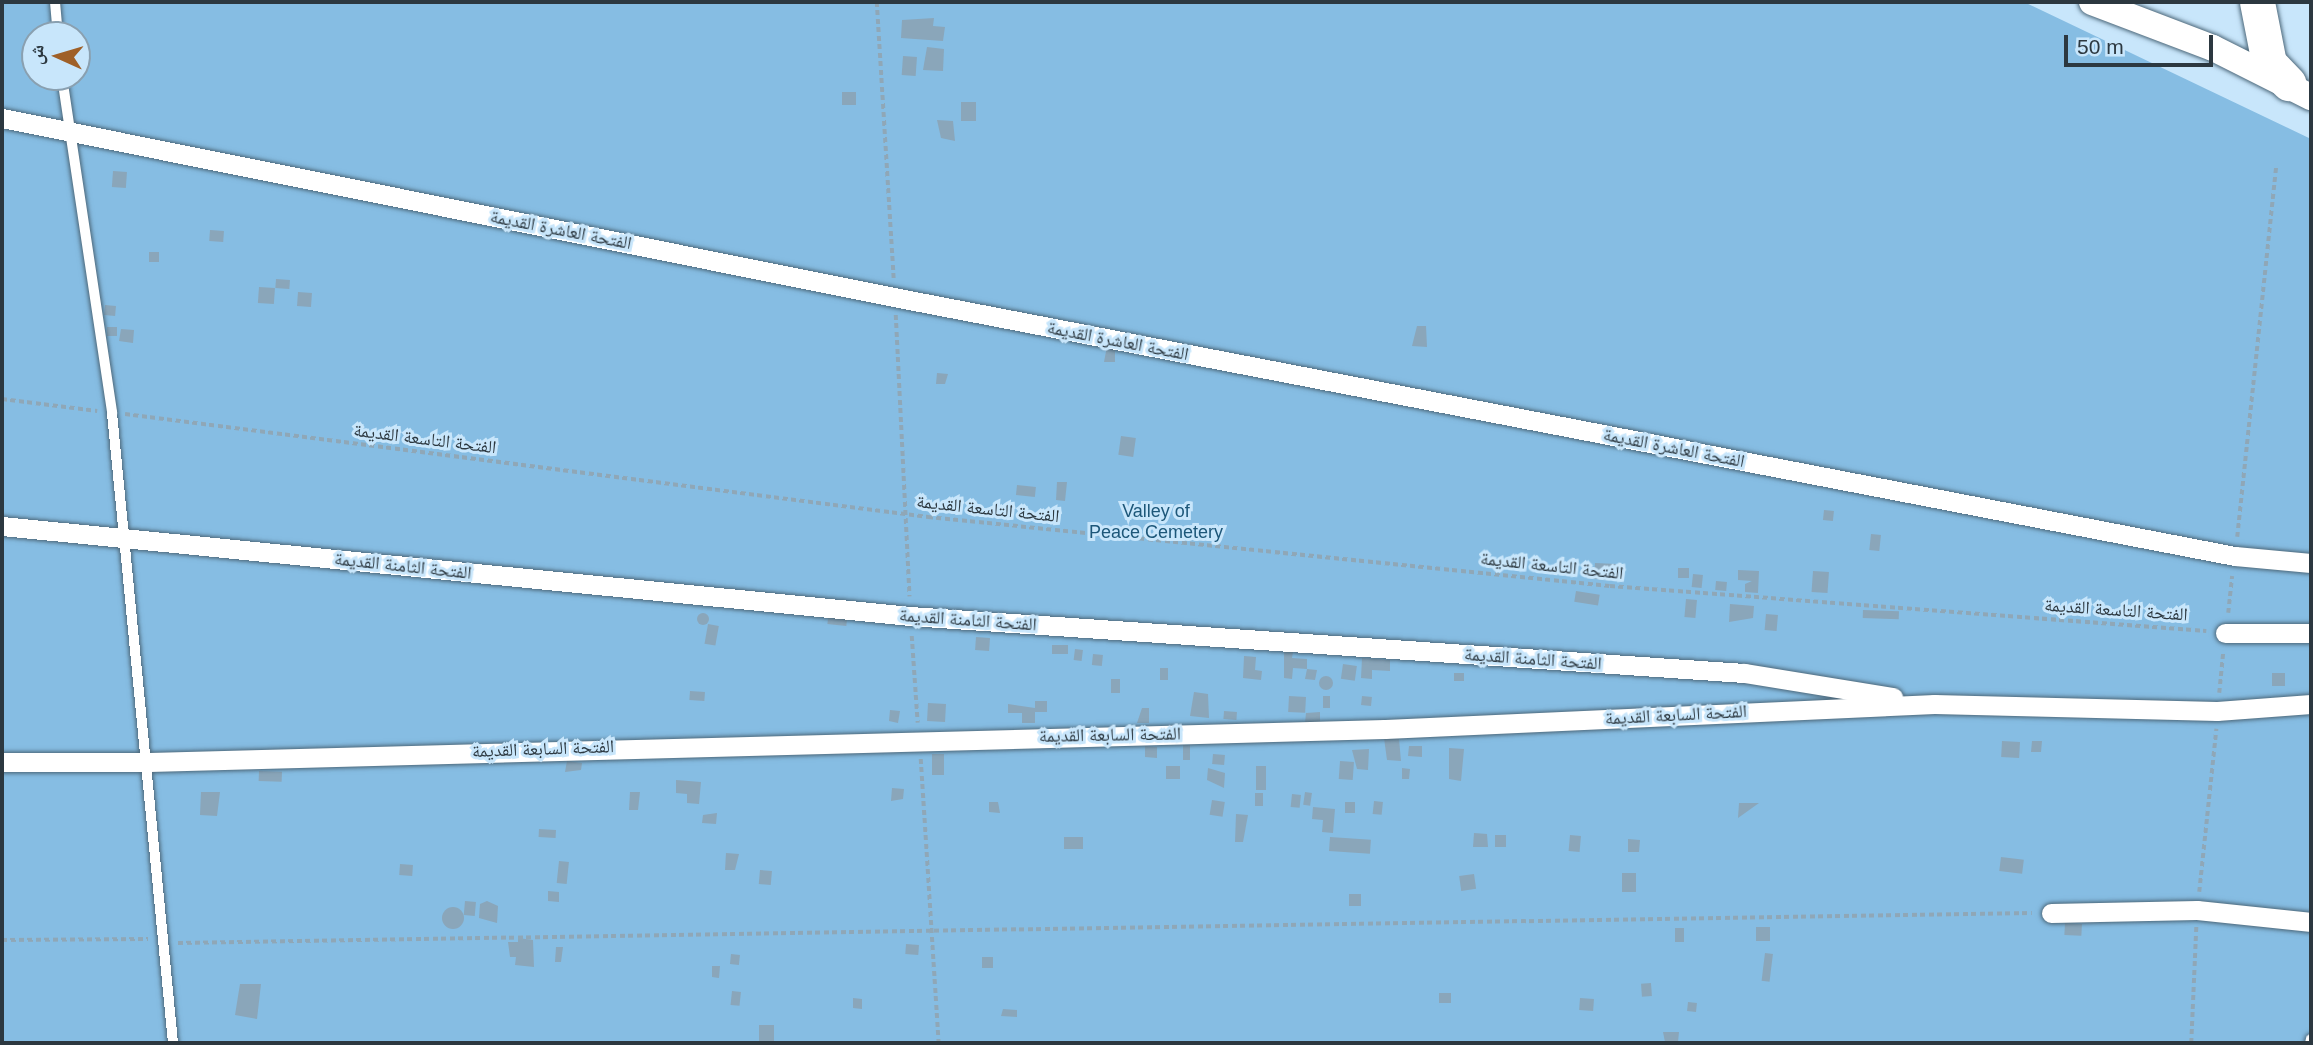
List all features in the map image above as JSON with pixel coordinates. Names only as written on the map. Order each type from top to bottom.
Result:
[{"type":"highway","points":[[2258,2],[2269,62],[2300,90]]},
{"type":"main road","points":[[2092,2],[2213,48],[2300,90]]},
{"type":"street","name":"الفتحة العاشرة القديمة","points":[[2,118],[895,297],[2235,556],[2311,563]]},
{"type":"street","name":"الفتحة الثامنة القديمة","points":[[2,526],[910,616],[1744,673],[1934,704]]},
{"type":"street","points":[[2225,633],[2311,633]]},
{"type":"street","name":"الفتحة السابعة القديمة","points":[[2,762],[149,762],[919,738],[1399,728],[1934,704],[2217,711],[2311,704]]},
{"type":"street","points":[[2052,913],[2197,910],[2311,922]]},
{"type":"lane","points":[[55,2],[57,21]]},
{"type":"lane","points":[[63,91],[67,131],[112,412],[122,538],[149,762],[173,1043]]},
{"type":"path","points":[[877,2],[908,515],[910,616],[939,1043]]},
{"type":"path","points":[[2191,1043],[2197,910],[2276,166]]},
{"type":"path","name":"الفتحة التاسعة القديمة","points":[[2,399],[908,515],[1610,586],[2225,633]]},
{"type":"path","points":[[2,940],[163,939],[166,944],[2052,913]]},
{"type":"green space","name":"Valley of Peace Cemetery","points":[[2,2],[2024,2],[2311,139],[2311,1043],[2,1043]]},
{"type":"building","points":[[934,18],[933,26],[945,27],[943,41],[901,38],[902,20]]},
{"type":"building","points":[[927,47],[944,49],[943,71],[923,70]]},
{"type":"building","points":[[903,56],[917,57],[916,76],[902,75]]},
{"type":"building","points":[[842,92],[856,92],[856,105],[842,105]]},
{"type":"building","points":[[961,102],[976,102],[976,121],[961,121]]},
{"type":"building","points":[[937,120],[953,121],[955,141],[941,138]]},
{"type":"building","points":[[113,171],[127,172],[126,188],[112,187]]},
{"type":"building","points":[[210,230],[224,231],[223,242],[209,241]]},
{"type":"building","points":[[149,252],[159,252],[159,262],[149,262]]},
{"type":"building","points":[[276,279],[290,280],[289,289],[275,288]]},
{"type":"building","points":[[259,287],[275,288],[274,304],[258,303]]},
{"type":"building","points":[[298,292],[312,293],[311,307],[297,306]]},
{"type":"building","points":[[105,305],[116,306],[115,316],[104,315]]},
{"type":"building","points":[[1417,326],[1426,326],[1427,347],[1412,346]]},
{"type":"building","points":[[107,327],[117,327],[117,336],[107,336]]},
{"type":"building","points":[[121,329],[134,330],[133,343],[119,341]]},
{"type":"building","points":[[1108,341],[1115,341],[1115,362],[1104,362]]},
{"type":"building","points":[[937,373],[948,374],[945,384],[936,384]]},
{"type":"building","points":[[1121,436],[1136,438],[1133,457],[1118,455]]},
{"type":"building","points":[[1057,482],[1067,482],[1065,501],[1056,500]]},
{"type":"building","points":[[1017,485],[1036,487],[1035,497],[1016,495]]},
{"type":"building","points":[[1824,510],[1834,511],[1833,521],[1823,520]]},
{"type":"building","points":[[1871,534],[1881,535],[1879,551],[1869,550]]},
{"type":"building","points":[[1595,563],[1616,564],[1615,580],[1594,579]]},
{"type":"building","points":[[1678,568],[1689,568],[1689,578],[1678,578]]},
{"type":"building","points":[[1738,570],[1759,571],[1758,593],[1745,592],[1745,584],[1752,581],[1738,580]]},
{"type":"building","points":[[1813,571],[1829,572],[1827,593],[1812,592]]},
{"type":"building","points":[[1693,574],[1703,575],[1702,588],[1692,587]]},
{"type":"building","points":[[1716,581],[1727,582],[1726,591],[1715,590]]},
{"type":"building","points":[[1576,591],[1600,595],[1598,606],[1574,602]]},
{"type":"building","points":[[1686,599],[1697,600],[1695,618],[1684,617]]},
{"type":"building","points":[[1730,604],[1754,606],[1753,618],[1729,622]]},
{"type":"building","points":[[829,609],[848,611],[846,626],[827,624]]},
{"type":"building","points":[[1863,610],[1899,611],[1899,619],[1863,618]]},
{"type":"building","points":[[703,613],[709,619],[703,625],[697,619]]},
{"type":"building","points":[[1766,614],[1778,615],[1777,631],[1765,630]]},
{"type":"building","points":[[708,624],[719,626],[715,646],[705,644]]},
{"type":"building","points":[[976,637],[990,638],[989,651],[975,650]]},
{"type":"building","points":[[1052,645],[1068,645],[1068,654],[1052,654]]},
{"type":"building","points":[[1284,645],[1294,646],[1292,658],[1307,659],[1307,669],[1293,668],[1292,679],[1284,678]]},
{"type":"building","points":[[1075,649],[1083,650],[1082,661],[1074,660]]},
{"type":"building","points":[[1093,654],[1103,655],[1102,666],[1092,665]]},
{"type":"building","points":[[1244,656],[1256,657],[1255,670],[1262,671],[1261,680],[1243,678]]},
{"type":"building","points":[[1362,658],[1390,660],[1390,671],[1372,670],[1372,679],[1361,678]]},
{"type":"building","points":[[1343,664],[1357,666],[1355,681],[1341,679]]},
{"type":"building","points":[[1160,668],[1168,668],[1168,680],[1160,680]]},
{"type":"building","points":[[1307,669],[1317,670],[1315,680],[1305,679]]},
{"type":"building","points":[[1454,673],[1464,673],[1464,681],[1454,681]]},
{"type":"building","points":[[2272,673],[2285,673],[2285,686],[2272,686]]},
{"type":"building","points":[[1323,676],[1329,676],[1333,683],[1329,690],[1323,690],[1319,686],[1319,680]]},
{"type":"building","points":[[1111,679],[1120,679],[1120,693],[1111,693]]},
{"type":"building","points":[[690,691],[705,692],[704,701],[689,700]]},
{"type":"building","points":[[1194,692],[1208,694],[1209,718],[1190,716]]},
{"type":"building","points":[[1289,696],[1306,697],[1305,713],[1288,712]]},
{"type":"building","points":[[1323,696],[1330,696],[1330,708],[1323,708]]},
{"type":"building","points":[[1362,696],[1372,697],[1371,706],[1361,705]]},
{"type":"building","points":[[1035,701],[1047,701],[1047,712],[1035,712],[1035,723],[1022,723],[1022,713],[1008,713],[1008,704],[1035,708]]},
{"type":"building","points":[[928,703],[946,704],[945,722],[927,721]]},
{"type":"building","points":[[1142,708],[1149,708],[1149,723],[1137,723]]},
{"type":"building","points":[[890,710],[900,711],[898,723],[889,721]]},
{"type":"building","points":[[1224,711],[1237,712],[1236,720],[1223,719]]},
{"type":"building","points":[[1320,712],[1320,722],[1305,723],[1306,713]]},
{"type":"building","points":[[1384,738],[1399,739],[1401,761],[1387,760]]},
{"type":"building","points":[[2002,741],[2020,742],[2019,758],[2001,757]]},
{"type":"building","points":[[2032,741],[2042,741],[2041,752],[2031,752]]},
{"type":"building","points":[[1183,745],[1190,745],[1190,760],[1183,760]]},
{"type":"building","points":[[1145,746],[1157,747],[1157,758],[1145,757]]},
{"type":"building","points":[[1409,746],[1422,746],[1422,757],[1408,756]]},
{"type":"building","points":[[1449,748],[1464,749],[1461,781],[1449,779]]},
{"type":"building","points":[[1369,749],[1368,770],[1357,769],[1352,750]]},
{"type":"building","points":[[932,754],[944,754],[944,775],[932,775]]},
{"type":"building","points":[[1213,754],[1225,755],[1224,765],[1212,764]]},
{"type":"building","points":[[567,761],[582,763],[581,770],[565,772]]},
{"type":"building","points":[[1340,761],[1354,762],[1353,780],[1339,779]]},
{"type":"building","points":[[1166,766],[1180,766],[1180,779],[1166,779]]},
{"type":"building","points":[[1256,766],[1266,766],[1266,790],[1256,790]]},
{"type":"building","points":[[1208,768],[1225,773],[1224,788],[1207,780]]},
{"type":"building","points":[[1402,768],[1410,769],[1409,779],[1402,779]]},
{"type":"building","points":[[259,771],[282,772],[282,782],[259,781]]},
{"type":"building","points":[[676,780],[701,782],[699,804],[687,803],[687,794],[676,793]]},
{"type":"building","points":[[892,788],[904,789],[903,799],[891,801]]},
{"type":"building","points":[[201,792],[220,792],[217,816],[200,815]]},
{"type":"building","points":[[630,792],[640,792],[638,810],[629,810]]},
{"type":"building","points":[[1305,792],[1312,793],[1310,806],[1303,805]]},
{"type":"building","points":[[1255,793],[1263,793],[1263,806],[1255,806]]},
{"type":"building","points":[[1292,794],[1301,795],[1300,808],[1291,807]]},
{"type":"building","points":[[1212,800],[1225,802],[1222,817],[1210,815]]},
{"type":"building","points":[[1374,801],[1383,802],[1382,815],[1373,814]]},
{"type":"building","points":[[989,802],[998,802],[1000,813],[989,812]]},
{"type":"building","points":[[1345,802],[1355,802],[1355,813],[1345,813]]},
{"type":"building","points":[[1739,803],[1759,803],[1738,818]]},
{"type":"building","points":[[1313,807],[1335,809],[1333,833],[1322,832],[1323,820],[1312,819]]},
{"type":"building","points":[[717,813],[716,824],[702,823],[703,815]]},
{"type":"building","points":[[1236,814],[1248,815],[1243,842],[1235,842]]},
{"type":"building","points":[[539,829],[556,830],[556,838],[539,837]]},
{"type":"building","points":[[1474,833],[1487,834],[1488,847],[1473,847]]},
{"type":"building","points":[[1495,835],[1506,835],[1506,847],[1495,847]]},
{"type":"building","points":[[1570,835],[1581,836],[1580,852],[1569,851]]},
{"type":"building","points":[[1064,837],[1083,837],[1083,849],[1064,849]]},
{"type":"building","points":[[1330,837],[1371,840],[1370,854],[1329,851]]},
{"type":"building","points":[[1628,839],[1640,840],[1639,852],[1628,852]]},
{"type":"building","points":[[726,853],[739,854],[735,870],[725,870]]},
{"type":"building","points":[[2001,857],[2024,860],[2022,874],[1999,871]]},
{"type":"building","points":[[559,861],[569,862],[567,884],[557,883]]},
{"type":"building","points":[[400,864],[413,865],[412,876],[399,875]]},
{"type":"building","points":[[760,870],[772,871],[771,885],[759,884]]},
{"type":"building","points":[[1622,873],[1636,873],[1636,892],[1622,892]]},
{"type":"building","points":[[1474,874],[1476,889],[1461,891],[1459,876]]},
{"type":"building","points":[[548,891],[559,892],[559,902],[548,901]]},
{"type":"building","points":[[1349,894],[1361,894],[1361,906],[1349,906]]},
{"type":"building","points":[[465,901],[476,902],[475,916],[464,915]]},
{"type":"building","points":[[487,901],[498,906],[497,923],[479,918],[480,904]]},
{"type":"building","points":[[453,907],[461,910],[464,918],[461,926],[453,929],[445,926],[442,918],[445,910]]},
{"type":"building","points":[[2065,923],[2082,924],[2081,936],[2064,935]]},
{"type":"building","points":[[1756,927],[1770,927],[1770,941],[1756,941]]},
{"type":"building","points":[[1675,928],[1684,928],[1684,942],[1675,942]]},
{"type":"building","points":[[518,938],[533,940],[534,967],[515,965],[516,957],[510,957],[508,942],[518,942]]},
{"type":"building","points":[[906,944],[919,945],[918,955],[905,954]]},
{"type":"building","points":[[556,947],[563,947],[561,962],[555,962]]},
{"type":"building","points":[[1765,953],[1773,954],[1770,982],[1762,981]]},
{"type":"building","points":[[731,954],[740,955],[739,965],[730,964]]},
{"type":"building","points":[[982,957],[993,957],[993,968],[982,968]]},
{"type":"building","points":[[712,966],[720,966],[719,978],[712,977]]},
{"type":"building","points":[[1651,983],[1652,996],[1642,997],[1641,984]]},
{"type":"building","points":[[240,984],[261,984],[257,1019],[235,1015]]},
{"type":"building","points":[[732,991],[741,992],[739,1006],[731,1005]]},
{"type":"building","points":[[1439,993],[1451,993],[1451,1003],[1439,1003]]},
{"type":"building","points":[[853,998],[862,999],[862,1009],[853,1008]]},
{"type":"building","points":[[1580,998],[1594,999],[1593,1011],[1579,1010]]},
{"type":"building","points":[[1688,1002],[1697,1003],[1696,1012],[1687,1011]]},
{"type":"building","points":[[1003,1009],[1017,1010],[1017,1017],[1001,1016]]},
{"type":"building","points":[[759,1025],[774,1025],[774,1043],[759,1043]]},
{"type":"building","points":[[1663,1032],[1679,1032],[1678,1042],[1665,1042]]}]
